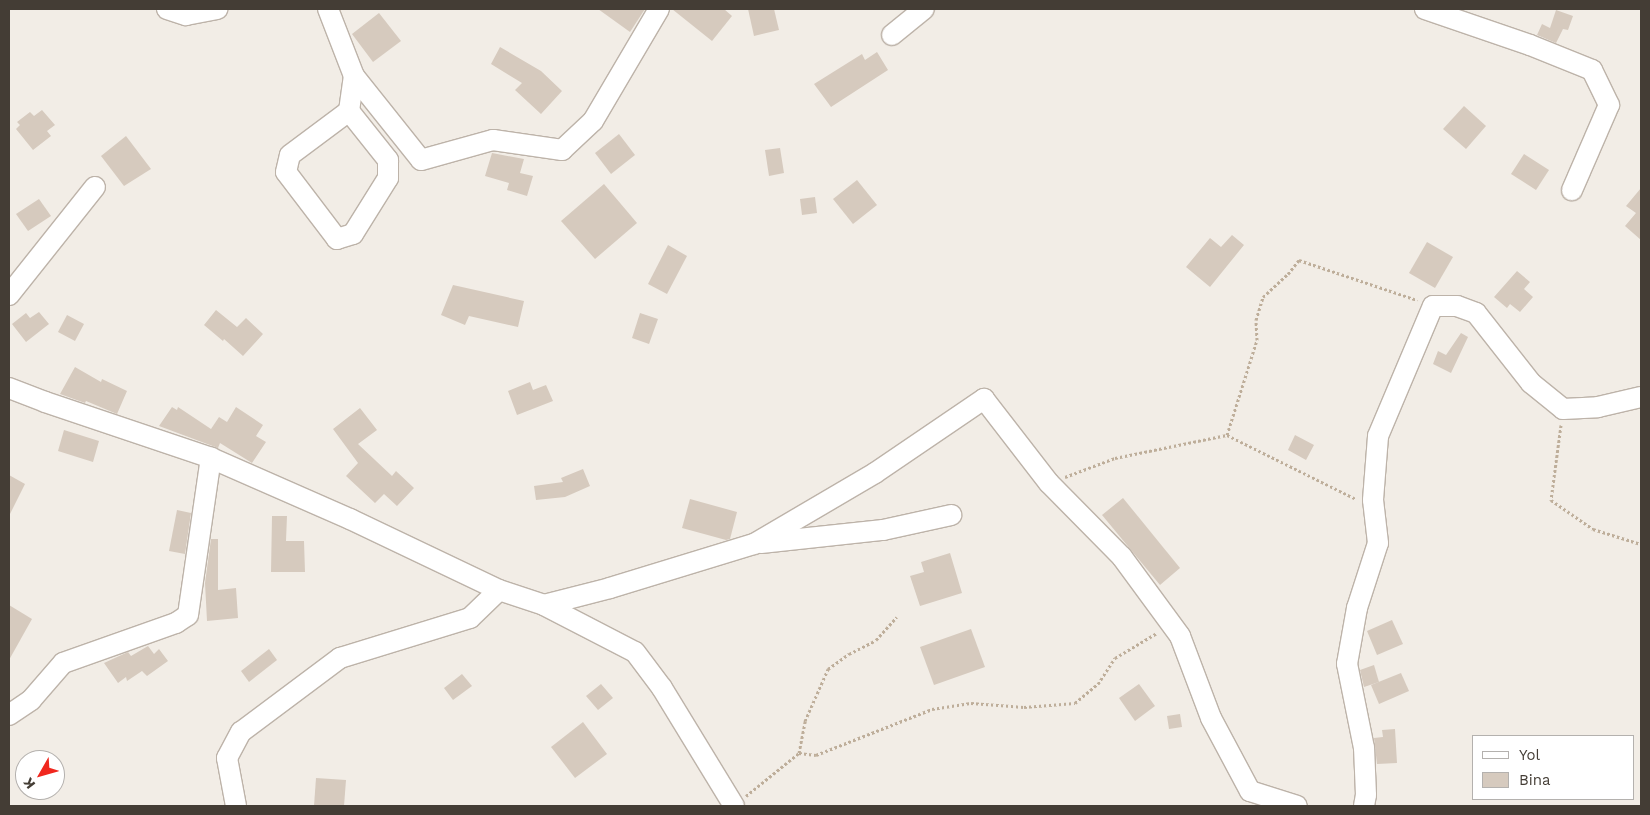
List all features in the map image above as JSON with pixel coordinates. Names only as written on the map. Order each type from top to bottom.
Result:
[{"type":"street","points":[[167,9],[186,15],[217,9]]},
{"type":"street","points":[[328,9],[354,76],[421,160],[493,140],[562,150],[593,121],[659,9]]},
{"type":"street","points":[[892,35],[924,9]]},
{"type":"street","points":[[1425,9],[1530,45],[1592,70],[1609,104],[1572,190]]},
{"type":"street","points":[[349,111],[388,160],[388,178],[353,234],[337,239],[286,172],[290,155],[349,111],[354,76]]},
{"type":"street","points":[[9,295],[95,187]]},
{"type":"street","points":[[1364,806],[1366,795],[1364,748],[1347,664],[1357,608],[1378,543],[1374,509],[1378,436],[1433,306],[1457,306],[1476,313],[1531,383],[1563,409],[1598,407],[1641,397]]},
{"type":"street","points":[[9,388],[211,458],[350,519],[499,590],[544,604],[635,652],[662,688],[734,806]]},
{"type":"street","points":[[754,544],[875,473],[984,399],[1049,483],[1122,557],[1180,636],[1211,718],[1250,791],[1297,806]]},
{"type":"street","points":[[9,715],[32,700],[63,663],[176,623],[188,615],[211,458]]},
{"type":"street","points":[[544,604],[610,588],[754,544],[883,530],[952,515]]},
{"type":"street","points":[[236,806],[227,758],[241,732],[340,658],[470,618],[499,590]]},
{"type":"path","points":[[1227,435],[1257,340],[1256,320],[1263,297],[1288,274],[1299,260],[1433,306]]},
{"type":"path","points":[[1563,409],[1551,500],[1593,529],[1641,544]]},
{"type":"path","points":[[1049,483],[1115,458],[1227,435],[1374,509]]},
{"type":"path","points":[[734,806],[799,753],[805,721],[828,670],[849,654],[876,640],[898,618]]},
{"type":"path","points":[[799,753],[816,755],[932,709],[971,702],[1024,708],[1076,703],[1098,684],[1115,658],[1171,624]]},
{"type":"building","points":[[598,9],[645,9],[630,32]]},
{"type":"building","points":[[672,9],[724,9],[732,16],[712,41]]},
{"type":"building","points":[[748,9],[774,9],[779,30],[754,36]]},
{"type":"building","points":[[1556,10],[1573,16],[1568,30],[1563,29],[1556,43],[1537,35],[1542,24],[1550,28]]},
{"type":"building","points":[[379,13],[401,41],[373,62],[352,34]]},
{"type":"building","points":[[500,47],[541,71],[562,91],[541,114],[515,90],[522,83],[491,64]]},
{"type":"building","points":[[877,52],[888,70],[831,107],[814,84],[862,54],[865,60]]},
{"type":"building","points":[[1464,106],[1486,126],[1466,149],[1443,129]]},
{"type":"building","points":[[42,110],[55,125],[47,131],[51,136],[33,150],[16,129],[20,125],[17,122],[30,112],[34,116]]},
{"type":"building","points":[[619,134],[635,155],[611,174],[595,153]]},
{"type":"building","points":[[126,136],[151,169],[124,186],[101,156]]},
{"type":"building","points":[[780,148],[784,173],[769,176],[765,150]]},
{"type":"building","points":[[492,153],[524,159],[520,173],[533,176],[527,196],[507,190],[509,183],[485,176]]},
{"type":"building","points":[[1524,154],[1549,170],[1536,190],[1511,174]]},
{"type":"building","points":[[857,180],[877,205],[853,224],[833,199]]},
{"type":"building","points":[[604,184],[637,223],[595,259],[561,221]]},
{"type":"building","points":[[1641,188],[1641,240],[1625,226],[1636,213],[1626,206]]},
{"type":"building","points":[[815,197],[817,213],[802,215],[800,199]]},
{"type":"building","points":[[39,199],[51,216],[28,231],[16,214]]},
{"type":"building","points":[[1232,235],[1244,245],[1210,287],[1186,267],[1210,238],[1221,247]]},
{"type":"building","points":[[1427,242],[1453,257],[1435,288],[1409,273]]},
{"type":"building","points":[[668,245],[687,256],[667,294],[648,284]]},
{"type":"building","points":[[1517,271],[1530,282],[1524,289],[1533,297],[1520,312],[1510,304],[1507,308],[1494,297]]},
{"type":"building","points":[[453,285],[524,301],[518,327],[469,316],[465,325],[441,315]]},
{"type":"building","points":[[216,310],[237,327],[246,318],[263,334],[243,356],[204,325]]},
{"type":"building","points":[[39,312],[49,324],[26,342],[12,324],[26,313],[30,318]]},
{"type":"building","points":[[640,313],[658,319],[649,344],[632,338]]},
{"type":"building","points":[[67,315],[84,324],[75,341],[58,332]]},
{"type":"building","points":[[1461,333],[1468,337],[1451,373],[1433,364],[1438,351],[1446,355]]},
{"type":"building","points":[[75,367],[101,382],[102,379],[127,391],[117,414],[86,401],[85,403],[60,394]]},
{"type":"building","points":[[530,382],[533,390],[546,385],[553,401],[517,415],[508,391]]},
{"type":"building","points":[[172,407],[177,410],[178,407],[211,429],[219,417],[227,422],[236,407],[263,425],[256,436],[266,442],[252,463],[220,443],[218,448],[159,426]]},
{"type":"building","points":[[360,408],[377,430],[358,444],[392,476],[396,471],[414,488],[397,506],[384,494],[375,503],[346,476],[358,463],[333,429]]},
{"type":"building","points":[[64,430],[99,441],[93,462],[58,451]]},
{"type":"building","points":[[1295,435],[1314,445],[1306,460],[1288,450]]},
{"type":"building","points":[[583,469],[590,486],[565,497],[536,500],[534,486],[563,482],[561,478]]},
{"type":"building","points":[[9,475],[25,484],[9,516]]},
{"type":"building","points":[[1123,498],[1180,568],[1160,585],[1102,515]]},
{"type":"building","points":[[690,499],[737,512],[730,539],[726,540],[682,528]]},
{"type":"building","points":[[177,510],[191,513],[185,554],[169,551]]},
{"type":"building","points":[[272,516],[287,516],[286,541],[304,541],[305,572],[271,572]]},
{"type":"building","points":[[211,539],[218,539],[218,590],[236,588],[238,618],[207,621],[205,583]]},
{"type":"building","points":[[950,553],[962,593],[920,606],[910,576],[924,572],[921,562]]},
{"type":"building","points":[[9,605],[32,619],[9,660]]},
{"type":"building","points":[[1392,620],[1403,644],[1377,655],[1367,631]]},
{"type":"building","points":[[971,629],[985,667],[934,685],[920,647]]},
{"type":"building","points":[[148,646],[154,654],[159,649],[168,661],[147,676],[142,671],[127,681],[126,677],[118,683],[104,663],[128,652],[131,656]]},
{"type":"building","points":[[269,649],[277,660],[249,682],[241,671]]},
{"type":"building","points":[[1374,665],[1379,682],[1364,687],[1360,670]]},
{"type":"building","points":[[1401,673],[1409,691],[1379,704],[1371,685]]},
{"type":"building","points":[[462,674],[472,686],[453,700],[444,688]]},
{"type":"building","points":[[601,684],[613,698],[598,710],[586,696]]},
{"type":"building","points":[[1139,684],[1155,706],[1135,721],[1119,698]]},
{"type":"building","points":[[1180,714],[1182,727],[1169,729],[1167,716]]},
{"type":"building","points":[[583,722],[607,754],[575,778],[551,747]]},
{"type":"building","points":[[1395,729],[1397,763],[1377,764],[1374,738],[1383,737],[1382,730]]},
{"type":"building","points":[[316,778],[346,780],[344,806],[314,806]]}]
